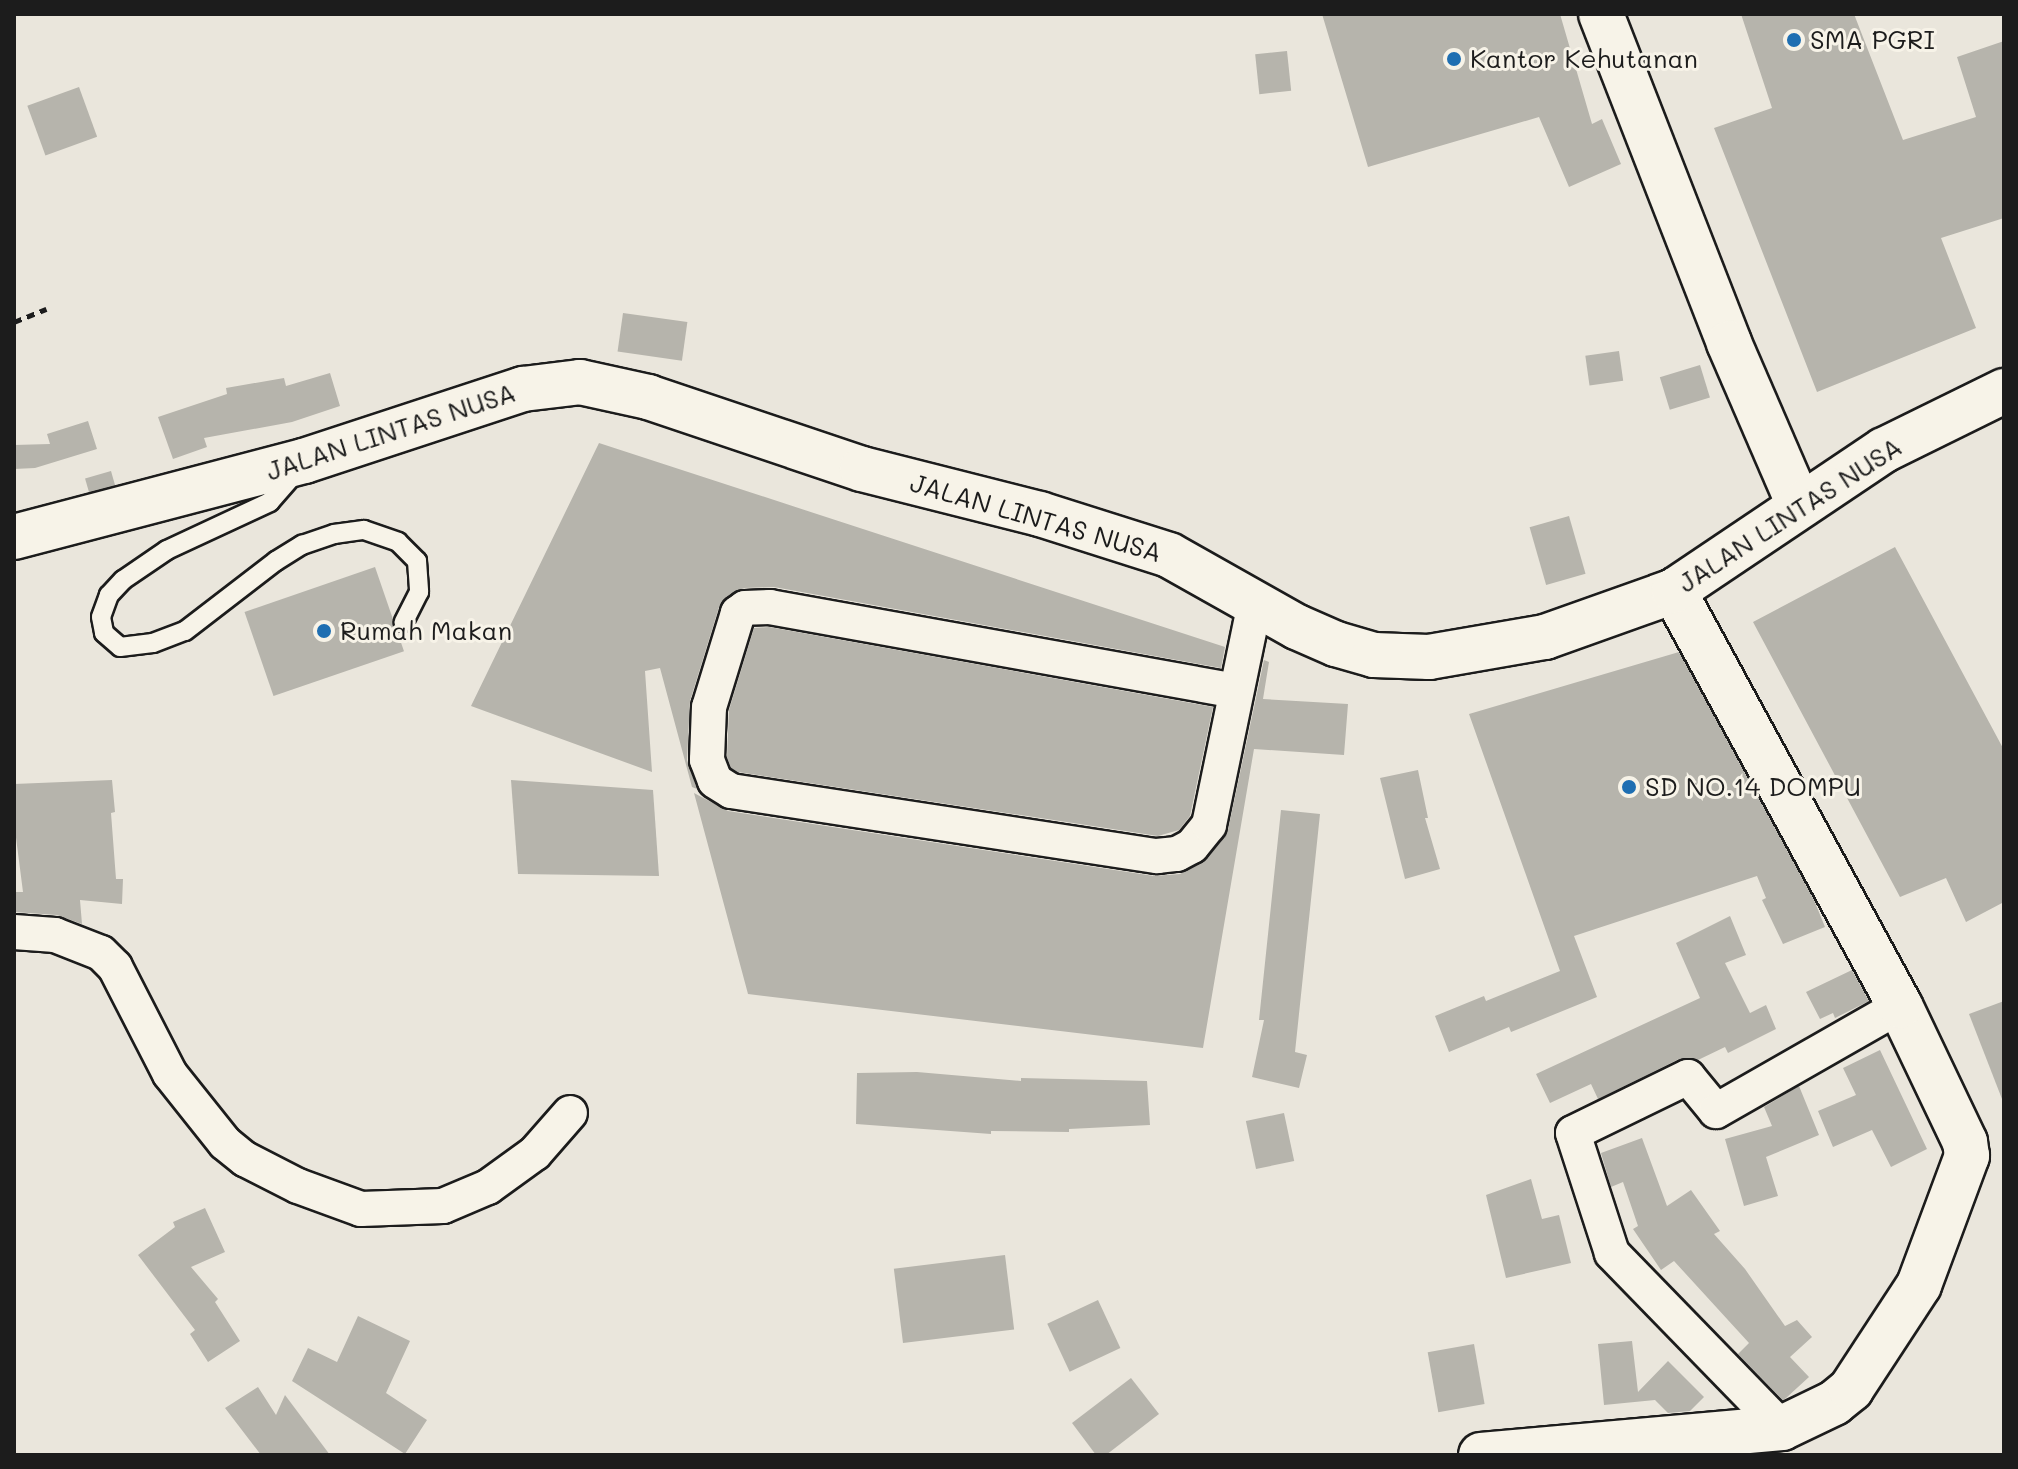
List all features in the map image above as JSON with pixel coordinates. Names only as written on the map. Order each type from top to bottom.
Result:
[{"type":"main road","points":[[1601,14],[1729,343],[1799,505]]},
{"type":"main road","name":"JALAN LINTAS NUSA","points":[[14,537],[304,461],[453,409],[523,389],[580,382],[648,397],[862,469],[1040,514],[1169,555],[1336,644],[1374,655],[1429,657],[1545,637],[1674,591],[1884,450],[2004,391]]},
{"type":"main road","points":[[1481,1455],[1782,1428],[1816,1414],[1851,1389],[1919,1285],[1963,1169],[1965,1142],[1900,1006],[1674,591]]},
{"type":"street","points":[[1236,691],[770,607],[745,608],[738,613],[709,707],[707,760],[715,781],[731,791],[1157,856],[1177,854],[1192,846],[1209,825],[1255,603]]},
{"type":"street","points":[[14,932],[55,935],[101,953],[115,967],[170,1074],[225,1143],[245,1159],[298,1186],[361,1209],[443,1206],[488,1187],[535,1153],[570,1113]]},
{"type":"street","points":[[1782,1428],[1639,1285],[1612,1253],[1573,1133],[1688,1077],[1716,1111],[1900,1006]]},
{"type":"lane","points":[[304,461],[270,502],[167,550],[123,580],[109,595],[101,617],[104,633],[120,647],[153,643],[185,631],[302,545],[334,534],[364,530],[398,542],[417,561],[419,592],[404,622]]},
{"type":"path","points":[[14,322],[47,309]]},
{"type":"building","name":"Kantor Kehutanan","points":[[1322,14],[1560,14],[1592,124],[1602,119],[1621,164],[1569,187],[1539,117],[1368,167]]},
{"type":"building","points":[[1741,14],[1854,14],[1903,140],[1976,117],[1957,57],[2004,41],[2004,218],[1941,238],[1976,328],[1817,392],[1714,128],[1772,108]]},
{"type":"building","points":[[1287,51],[1291,91],[1259,94],[1255,54]]},
{"type":"building","points":[[79,87],[97,137],[45,156],[27,106]]},
{"type":"building","points":[[623,313],[687,322],[682,361],[618,352]]},
{"type":"building","points":[[1619,351],[1623,381],[1590,385],[1585,356]]},
{"type":"building","points":[[1700,365],[1710,398],[1670,410],[1660,377]]},
{"type":"building","points":[[330,373],[340,406],[292,422],[204,438],[207,447],[173,459],[158,417],[227,394],[226,388],[284,378],[286,386]]},
{"type":"building","points":[[88,421],[97,449],[35,468],[14,469],[14,445],[50,444],[47,434]]},
{"type":"building","points":[[599,443],[1225,647],[1221,668],[774,587],[744,588],[726,597],[719,607],[690,701],[687,760],[697,789],[692,787],[660,668],[645,671],[652,772],[471,706]]},
{"type":"building","points":[[111,471],[115,485],[89,493],[85,478]]},
{"type":"building","points":[[1569,516],[1586,574],[1546,585],[1530,527]]},
{"type":"building","points":[[1895,547],[2004,750],[2004,902],[1966,922],[1946,878],[1900,897],[1753,622]]},
{"type":"building","name":"Rumah Makan","points":[[375,567],[404,651],[273,696],[245,612]]},
{"type":"building","points":[[769,627],[1213,707],[1190,816],[1179,830],[1158,836],[738,772],[731,768],[727,757],[729,710],[754,628]]},
{"type":"building","name":"SD NO.14 DOMPU","points":[[1679,652],[1814,900],[1825,927],[1783,944],[1762,900],[1766,898],[1757,876],[1574,936],[1597,997],[1511,1032],[1509,1027],[1449,1052],[1435,1016],[1484,996],[1486,1001],[1560,971],[1469,714]]},
{"type":"building","points":[[1264,660],[1269,662],[1263,699],[1348,704],[1344,755],[1254,749],[1203,1048],[748,994],[694,793],[728,811],[1154,876],[1180,874],[1207,859],[1228,830]]},
{"type":"building","points":[[1418,770],[1428,818],[1425,818],[1440,869],[1405,879],[1380,778]]},
{"type":"building","points":[[112,780],[116,879],[123,879],[122,904],[80,900],[82,924],[57,915],[14,912],[14,892],[23,892],[14,822],[14,784]]},
{"type":"building","points":[[511,780],[653,790],[659,876],[518,874]]},
{"type":"building","points":[[1281,810],[1320,814],[1295,1052],[1307,1055],[1299,1088],[1252,1077],[1264,1020],[1259,1020]]},
{"type":"building","points":[[1730,916],[1746,955],[1725,963],[1750,1013],[1766,1005],[1776,1029],[1728,1053],[1725,1047],[1698,1060],[1679,1059],[1598,1099],[1591,1084],[1550,1103],[1536,1074],[1700,998],[1676,943]]},
{"type":"building","points":[[1852,970],[1869,1001],[1835,1018],[1833,1013],[1820,1019],[1806,992]]},
{"type":"building","points":[[2004,1001],[2004,1099],[2002,1099],[1969,1014]]},
{"type":"building","points":[[1880,1050],[1927,1149],[1891,1167],[1872,1130],[1833,1147],[1818,1111],[1856,1095],[1843,1068]]},
{"type":"building","points":[[917,1072],[1021,1081],[1021,1078],[1147,1081],[1150,1125],[1069,1129],[1069,1132],[991,1131],[991,1134],[856,1124],[857,1073]]},
{"type":"building","points":[[1799,1086],[1819,1135],[1766,1157],[1778,1196],[1744,1206],[1725,1139],[1772,1126],[1764,1107]]},
{"type":"building","points":[[1284,1113],[1294,1161],[1256,1169],[1246,1121]]},
{"type":"building","points":[[1642,1138],[1667,1206],[1691,1190],[1720,1231],[1714,1234],[1745,1269],[1785,1326],[1797,1320],[1812,1337],[1790,1357],[1809,1377],[1783,1400],[1738,1354],[1749,1343],[1674,1261],[1661,1270],[1633,1229],[1638,1226],[1623,1182],[1611,1187],[1601,1153]]},
{"type":"building","points":[[1531,1179],[1542,1219],[1559,1215],[1571,1263],[1506,1278],[1486,1195]]},
{"type":"building","points":[[205,1208],[225,1252],[191,1267],[218,1299],[215,1302],[240,1341],[208,1362],[190,1334],[195,1330],[138,1255],[175,1227],[173,1222]]},
{"type":"building","points":[[1005,1255],[1014,1329],[903,1343],[894,1269]]},
{"type":"building","points":[[1098,1300],[1120,1348],[1070,1372],[1047,1324]]},
{"type":"building","points":[[358,1316],[410,1341],[386,1393],[427,1420],[405,1454],[292,1381],[308,1348],[337,1362]]},
{"type":"building","points":[[1632,1341],[1638,1392],[1668,1361],[1704,1397],[1690,1411],[1668,1413],[1655,1400],[1604,1405],[1598,1344]]},
{"type":"building","points":[[1474,1344],[1485,1404],[1438,1412],[1428,1352]]},
{"type":"building","points":[[1131,1378],[1159,1414],[1106,1455],[1096,1455],[1072,1423]]},
{"type":"building","points":[[258,1387],[276,1415],[285,1395],[330,1455],[261,1455],[225,1408]]},
{"type":"place","name":"SMA PGRI","points":[[1794,40]]},
{"type":"place","name":"Kantor Kehutanan","points":[[1454,59]]},
{"type":"place","name":"Rumah Makan","points":[[324,631]]},
{"type":"place","name":"SD NO.14 DOMPU","points":[[1629,787]]}]
